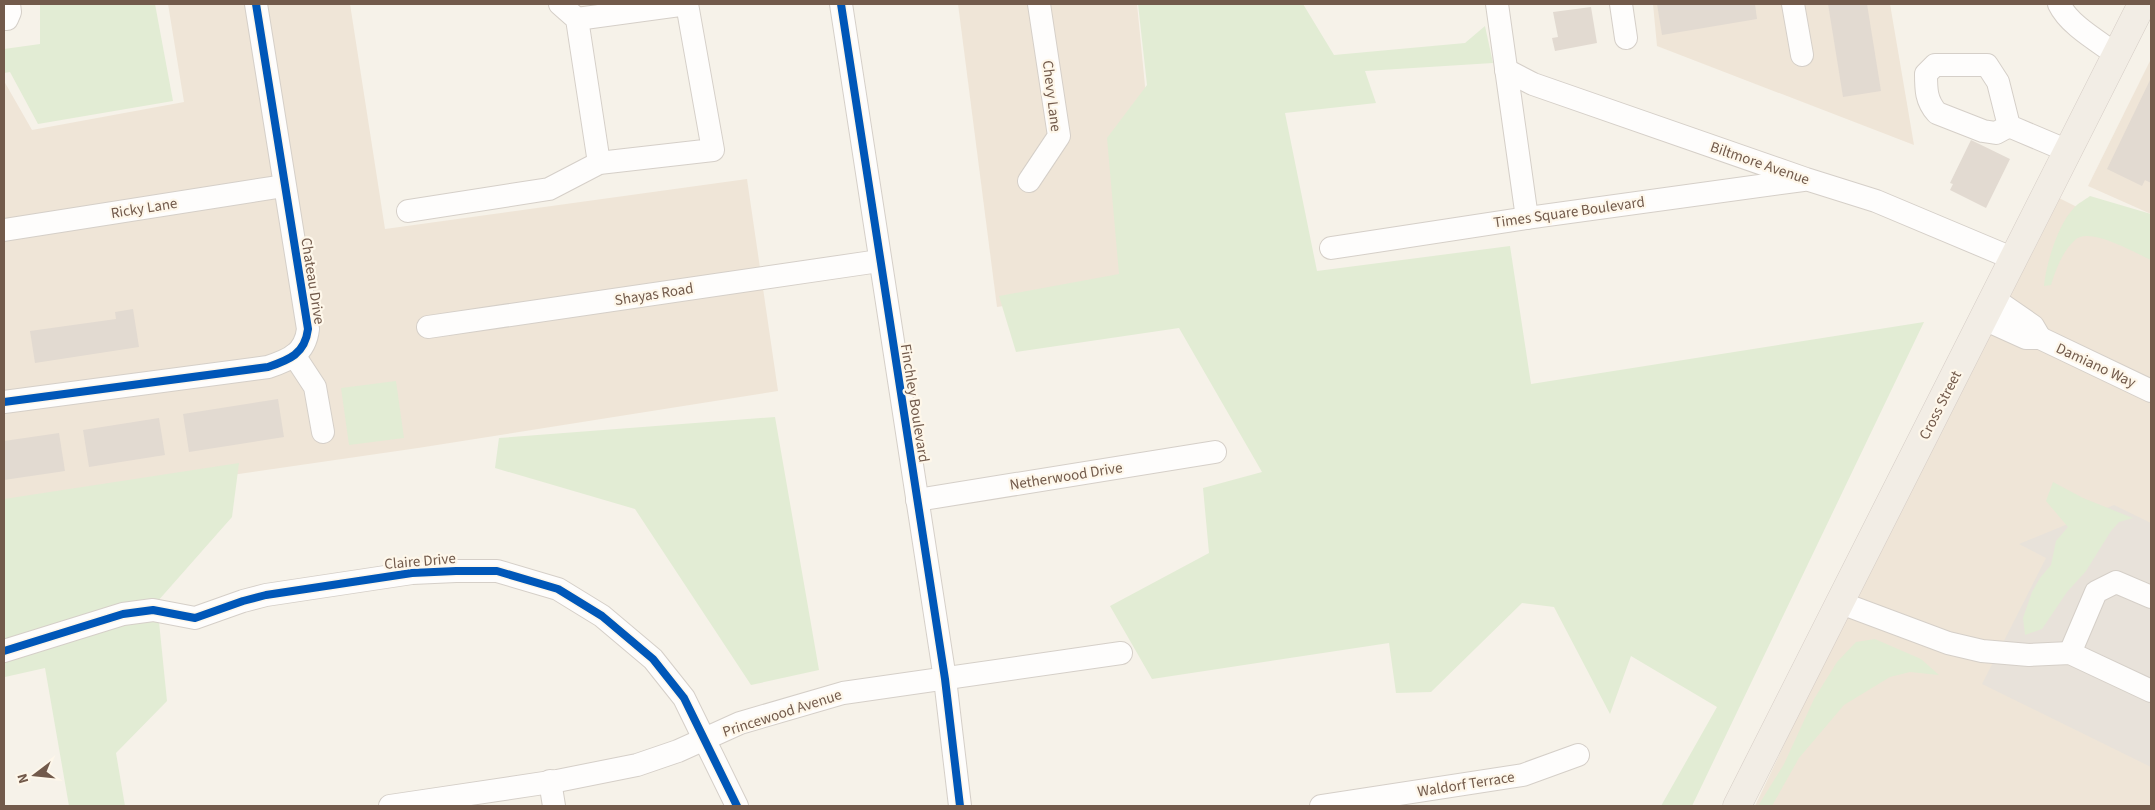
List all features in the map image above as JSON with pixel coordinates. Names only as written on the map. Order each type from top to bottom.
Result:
[{"type":"main road","name":"Cross Street","points":[[1737,806],[2142,4]]},
{"type":"street","points":[[4,19],[7,19],[10,12],[9,4]]},
{"type":"street","name":"Chateau Drive","points":[[256,4],[308,329],[307,342],[294,355]]},
{"type":"street","points":[[560,4],[577,19],[599,163]]},
{"type":"street","points":[[408,211],[549,189],[599,163],[713,150],[687,4],[577,19]]},
{"type":"street","name":"Finchley Boulevard","points":[[841,4],[945,679],[960,806]]},
{"type":"street","name":"Chevy Lane","points":[[1029,181],[1059,136],[1039,4]]},
{"type":"street","points":[[1497,4],[1527,218]]},
{"type":"street","points":[[1621,4],[1626,38]]},
{"type":"street","points":[[1793,4],[1802,55]]},
{"type":"street","points":[[2059,4],[2061,10],[2076,24],[2116,55]]},
{"type":"street","name":"Biltmore Avenue","points":[[1506,70],[1533,84],[1806,179],[1876,201],[2014,258]]},
{"type":"street","points":[[2009,126],[2068,151]]},
{"type":"street","name":"Times Square Boulevard","points":[[1331,248],[1527,218],[1806,179]]},
{"type":"street","name":"Ricky Lane","points":[[4,230],[284,186]]},
{"type":"street","name":"Shayas Road","points":[[428,327],[879,260]]},
{"type":"street","name":"Damiano Way","points":[[1989,309],[2026,338],[2040,338],[2151,391]]},
{"type":"street","points":[[4,402],[268,367],[294,355],[315,387],[324,432]]},
{"type":"street","name":"Netherwood Drive","points":[[917,500],[1215,452]]},
{"type":"street","name":"Claire Drive","points":[[4,651],[122,614],[153,610],[195,618],[266,595],[412,573],[497,571],[558,589],[602,616],[653,658],[684,698],[737,806]]},
{"type":"street","points":[[2070,653],[2096,592],[2116,582],[2151,597]]},
{"type":"street","points":[[1841,603],[1948,644],[1982,651],[2029,655],[2070,653],[2151,691]]},
{"type":"street","name":"Princewood Avenue","points":[[390,806],[557,781],[637,765],[705,739],[740,723],[843,693],[1121,653]]},
{"type":"street","name":"Waldorf Terrace","points":[[1322,806],[1523,775],[1578,755]]},
{"type":"street","points":[[550,781],[554,806]]},
{"type":"shaded area","points":[[168,4],[350,4],[385,229],[747,179],[778,391],[418,448],[4,508],[4,81],[32,130],[184,102]]},
{"type":"shaded area","points":[[958,4],[1137,4],[1164,281],[997,307]]},
{"type":"shaded area","points":[[1653,4],[1890,4],[1914,145],[1657,46]]},
{"type":"shaded area","points":[[2151,59],[2151,214],[2088,186]]},
{"type":"shaded area","points":[[2047,192],[2151,244],[2151,806],[1755,806]]},
{"type":"shaded area","points":[[2114,505],[2151,523],[2151,767],[1982,684],[2046,558],[2019,544]]},
{"type":"green space","points":[[40,4],[155,4],[173,101],[38,124],[10,72],[4,73],[4,49],[40,44]]},
{"type":"green space","points":[[1138,4],[1303,4],[1334,55],[1465,43],[1485,26],[1493,63],[1365,71],[1376,103],[1285,113],[1317,271],[1510,246],[1531,384],[1924,322],[1692,806],[1661,806],[1717,707],[1631,656],[1610,714],[1554,607],[1522,603],[1431,692],[1396,693],[1389,643],[1152,679],[1110,606],[1209,553],[1203,488],[1262,472],[1179,328],[1016,352],[999,296],[1119,274],[1107,138],[1147,85]]},
{"type":"green space","points":[[2090,196],[2151,214],[2151,260],[2101,238],[2082,237],[2075,240],[2063,255],[2051,285],[2044,286],[2050,256],[2063,224],[2076,206]]},
{"type":"green space","points":[[396,381],[404,438],[349,445],[341,388]]},
{"type":"green space","points":[[775,417],[819,670],[751,685],[635,509],[495,468],[499,438]]},
{"type":"green space","points":[[239,463],[232,517],[157,602],[167,701],[116,753],[125,806],[69,806],[45,668],[5,677],[4,716],[4,499]]},
{"type":"green space","points":[[2053,482],[2083,498],[2133,518],[2119,522],[2111,531],[2086,571],[2067,592],[2042,629],[2025,635],[2023,618],[2032,592],[2040,578],[2051,565],[2056,541],[2068,527],[2046,501]]},
{"type":"green space","points":[[1875,639],[1921,659],[1939,675],[1910,672],[1890,677],[1844,705],[1799,758],[1772,806],[1758,806],[1784,764],[1814,699],[1837,662],[1856,642]]},
{"type":"building","points":[[1657,4],[1755,4],[1757,19],[1662,35]]},
{"type":"building","points":[[1828,4],[1867,4],[1881,91],[1843,97]]},
{"type":"building","points":[[1591,7],[1597,43],[1555,51],[1552,38],[1558,37],[1553,12]]},
{"type":"building","points":[[2151,78],[2151,183],[2145,180],[2142,186],[2107,169]]},
{"type":"building","points":[[1971,140],[2010,159],[1986,208],[1950,190],[1953,184],[1950,183]]},
{"type":"building","points":[[133,309],[139,347],[35,363],[30,331],[116,319],[115,312]]},
{"type":"building","points":[[278,399],[284,437],[189,452],[183,414]]},
{"type":"building","points":[[159,418],[165,455],[89,467],[83,430]]},
{"type":"building","points":[[59,433],[65,471],[4,480],[4,441]]},
{"type":"cycle path","points":[[4,402],[268,367],[283,362],[300,350],[308,329],[256,4]]},
{"type":"cycle path","points":[[841,4],[945,679],[960,806]]},
{"type":"cycle path","points":[[4,651],[123,614],[153,610],[195,618],[266,595],[412,573],[497,571],[558,589],[602,616],[653,659],[684,698],[737,806]]}]
